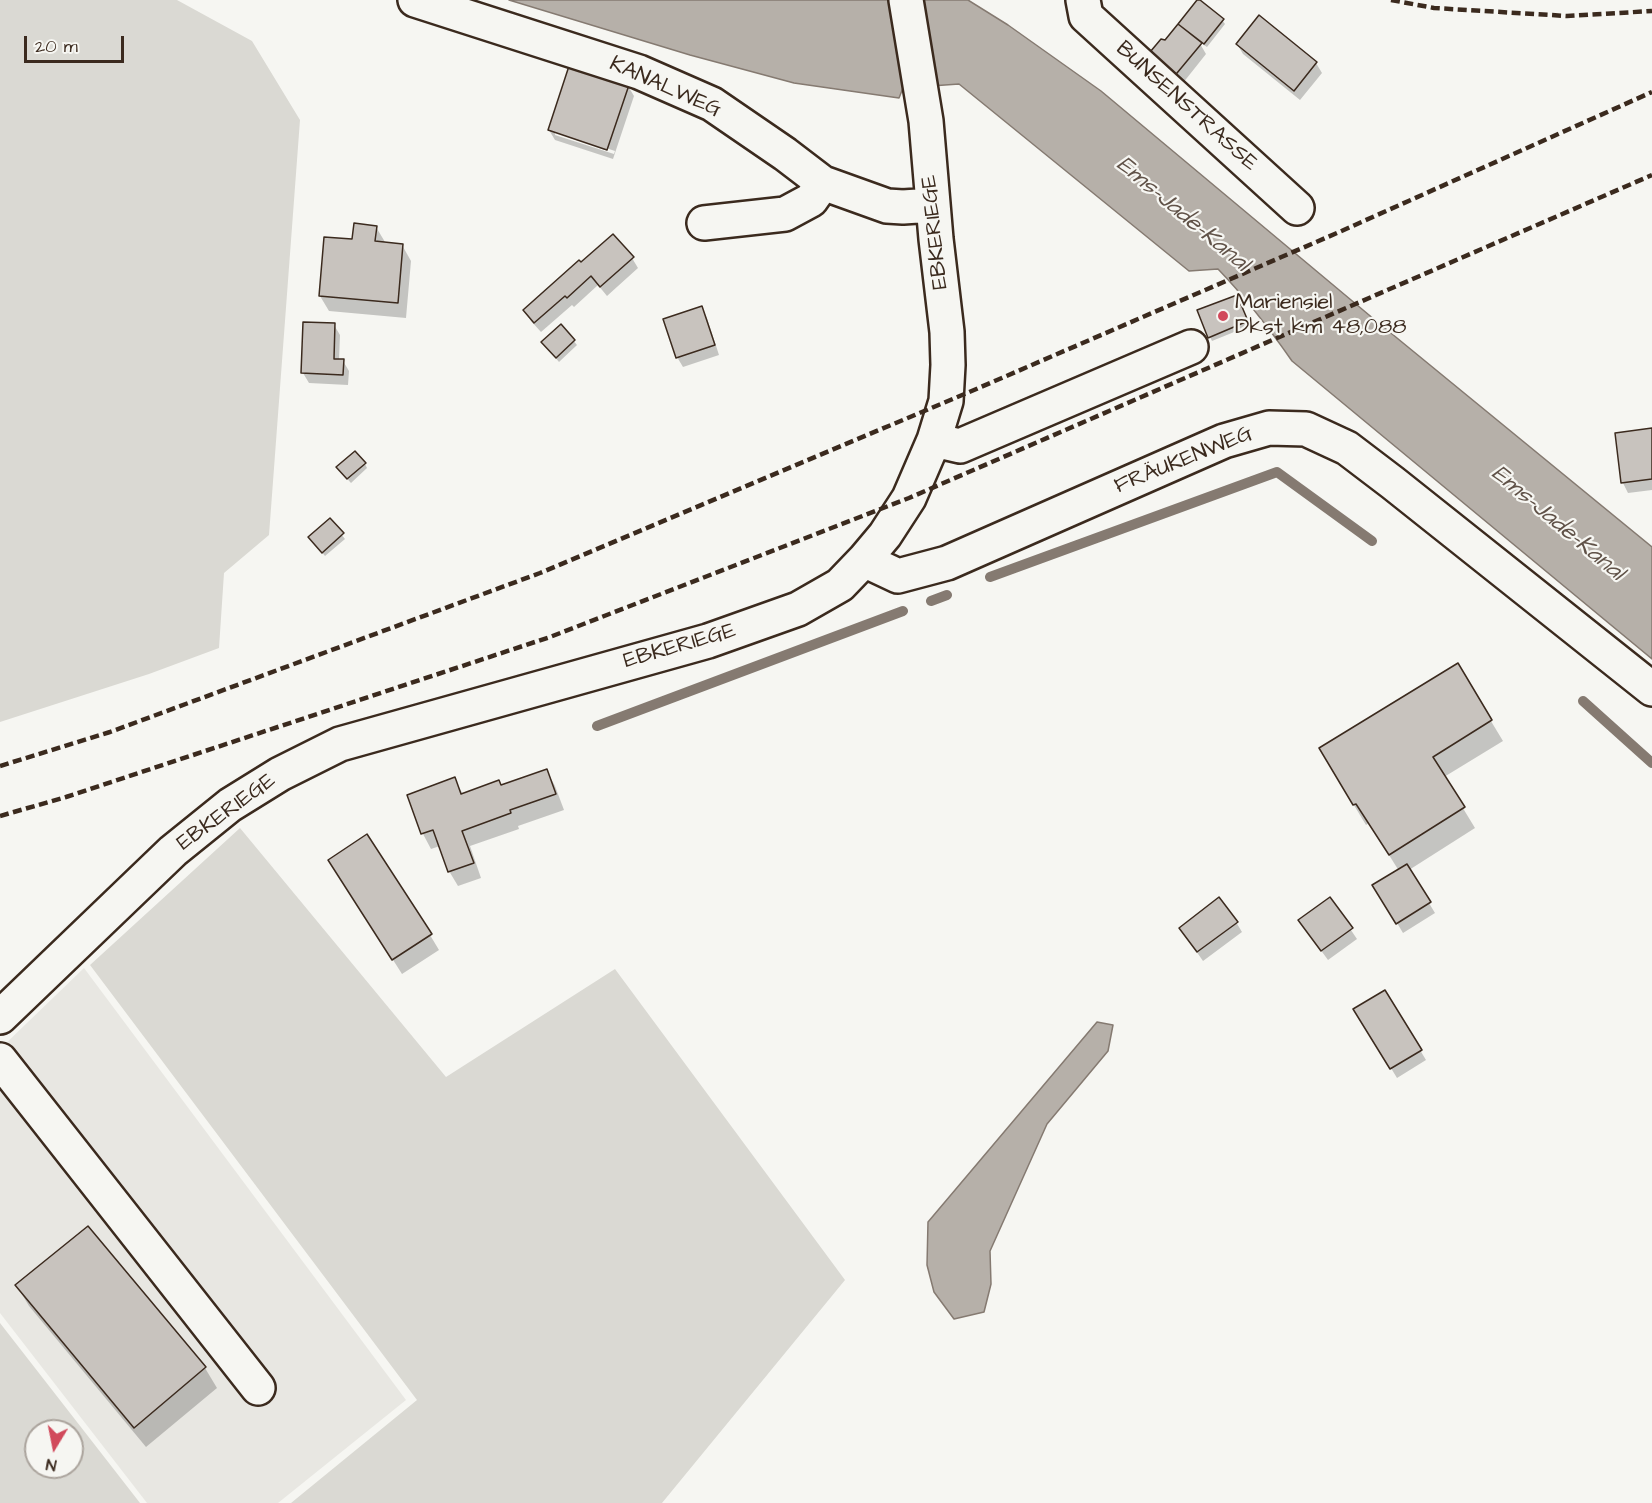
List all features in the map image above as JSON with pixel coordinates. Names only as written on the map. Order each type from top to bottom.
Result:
[{"type":"street","name":"KANALWEG","points":[[415,0],[639,72],[712,104],[823,183],[887,206],[933,205]]},
{"type":"street","name":"EBKERIEGE","points":[[0,1017],[173,851],[230,805],[280,774],[340,744],[708,640],[798,609],[840,585],[864,560],[885,535],[909,498],[934,440],[946,401],[947,332],[926,121],[906,0]]},
{"type":"street","name":"BUNSENSTRASSE","points":[[1083,0],[1086,16],[1297,208]]},
{"type":"street","points":[[704,223],[785,214],[811,200],[823,183]]},
{"type":"street","points":[[934,440],[960,446],[1191,346]]},
{"type":"street","name":"FRÄUKENWEG","points":[[864,560],[898,576],[947,563],[1224,441],[1269,428],[1306,429],[1347,448],[1652,689]]},
{"type":"street","points":[[0,1060],[258,1388]]},
{"type":"shaded area","points":[[0,0],[177,0],[252,41],[300,120],[269,535],[224,573],[219,648],[149,674],[0,722]]},
{"type":"shaded area","points":[[240,828],[446,1077],[615,969],[845,1280],[662,1503],[291,1503],[417,1400],[90,965]]},
{"type":"shaded area","points":[[84,968],[406,1400],[278,1503],[147,1503],[0,1313],[0,1049]]},
{"type":"shaded area","points":[[0,1323],[75,1419],[24,1419],[24,1479],[84,1479],[84,1431],[140,1503],[0,1503]]},
{"type":"water","name":"Ems-Jade-Kanal","points":[[509,0],[968,0],[1008,25],[1101,91],[1652,547],[1652,659],[1292,361],[1257,313],[1218,269],[1189,271],[959,84],[903,88],[899,98],[794,83],[690,55]]},
{"type":"water","points":[[1097,1022],[1113,1025],[1108,1051],[1047,1124],[990,1251],[991,1284],[984,1312],[954,1319],[934,1292],[927,1265],[928,1222]]},
{"type":"building","points":[[1197,0],[1224,19],[1204,44],[1178,24]]},
{"type":"building","points":[[1259,15],[1317,62],[1294,91],[1236,44]]},
{"type":"building","points":[[1178,24],[1202,43],[1172,79],[1145,58],[1161,39],[1165,40]]},
{"type":"building","points":[[569,66],[629,85],[607,150],[548,130]]},
{"type":"building","points":[[354,223],[377,226],[375,241],[403,244],[398,303],[319,296],[324,237],[352,239]]},
{"type":"building","points":[[613,234],[634,257],[600,287],[591,276],[534,323],[523,310],[579,260],[581,262]]},
{"type":"building","name":"Mariensiel Dkst km 48,088","points":[[1237,295],[1248,321],[1208,338],[1197,310]]},
{"type":"building","points":[[702,306],[715,345],[676,358],[663,319]]},
{"type":"building","points":[[303,322],[335,323],[334,359],[344,359],[343,375],[301,373]]},
{"type":"building","points":[[561,324],[575,340],[556,358],[541,342]]},
{"type":"building","points":[[1652,428],[1652,479],[1621,483],[1615,433]]},
{"type":"building","points":[[355,451],[366,463],[347,479],[336,467]]},
{"type":"building","points":[[330,518],[344,533],[322,553],[308,537]]},
{"type":"building","points":[[1458,663],[1492,720],[1433,757],[1465,807],[1389,855],[1356,804],[1353,805],[1319,748]]},
{"type":"building","points":[[547,769],[556,794],[510,810],[511,813],[462,831],[474,863],[448,872],[433,830],[421,834],[407,795],[455,777],[461,794],[499,780],[501,785]]},
{"type":"building","points":[[367,834],[432,934],[392,960],[328,860]]},
{"type":"building","points":[[1407,864],[1431,902],[1396,924],[1372,885]]},
{"type":"building","points":[[1219,897],[1238,922],[1197,952],[1179,928]]},
{"type":"building","points":[[1330,897],[1353,928],[1321,951],[1298,920]]},
{"type":"building","points":[[1385,990],[1422,1050],[1390,1069],[1353,1009]]},
{"type":"building","points":[[88,1226],[206,1367],[134,1428],[15,1285]]},
{"type":"waterway","points":[[990,577],[1277,472],[1372,541]]},
{"type":"waterway","points":[[931,601],[947,595]]},
{"type":"waterway","points":[[597,726],[903,611]]},
{"type":"waterway","points":[[1583,701],[1652,763]]},
{"type":"railway","points":[[1391,0],[1434,8],[1567,16],[1652,11]]},
{"type":"railway","points":[[0,766],[110,732],[540,573],[974,390],[1337,233],[1652,92]]},
{"type":"railway","points":[[0,816],[66,797],[550,637],[909,498],[1652,175]]},
{"type":"place","name":"Mariensiel Dkst km 48,088","points":[[1223,316]]}]
